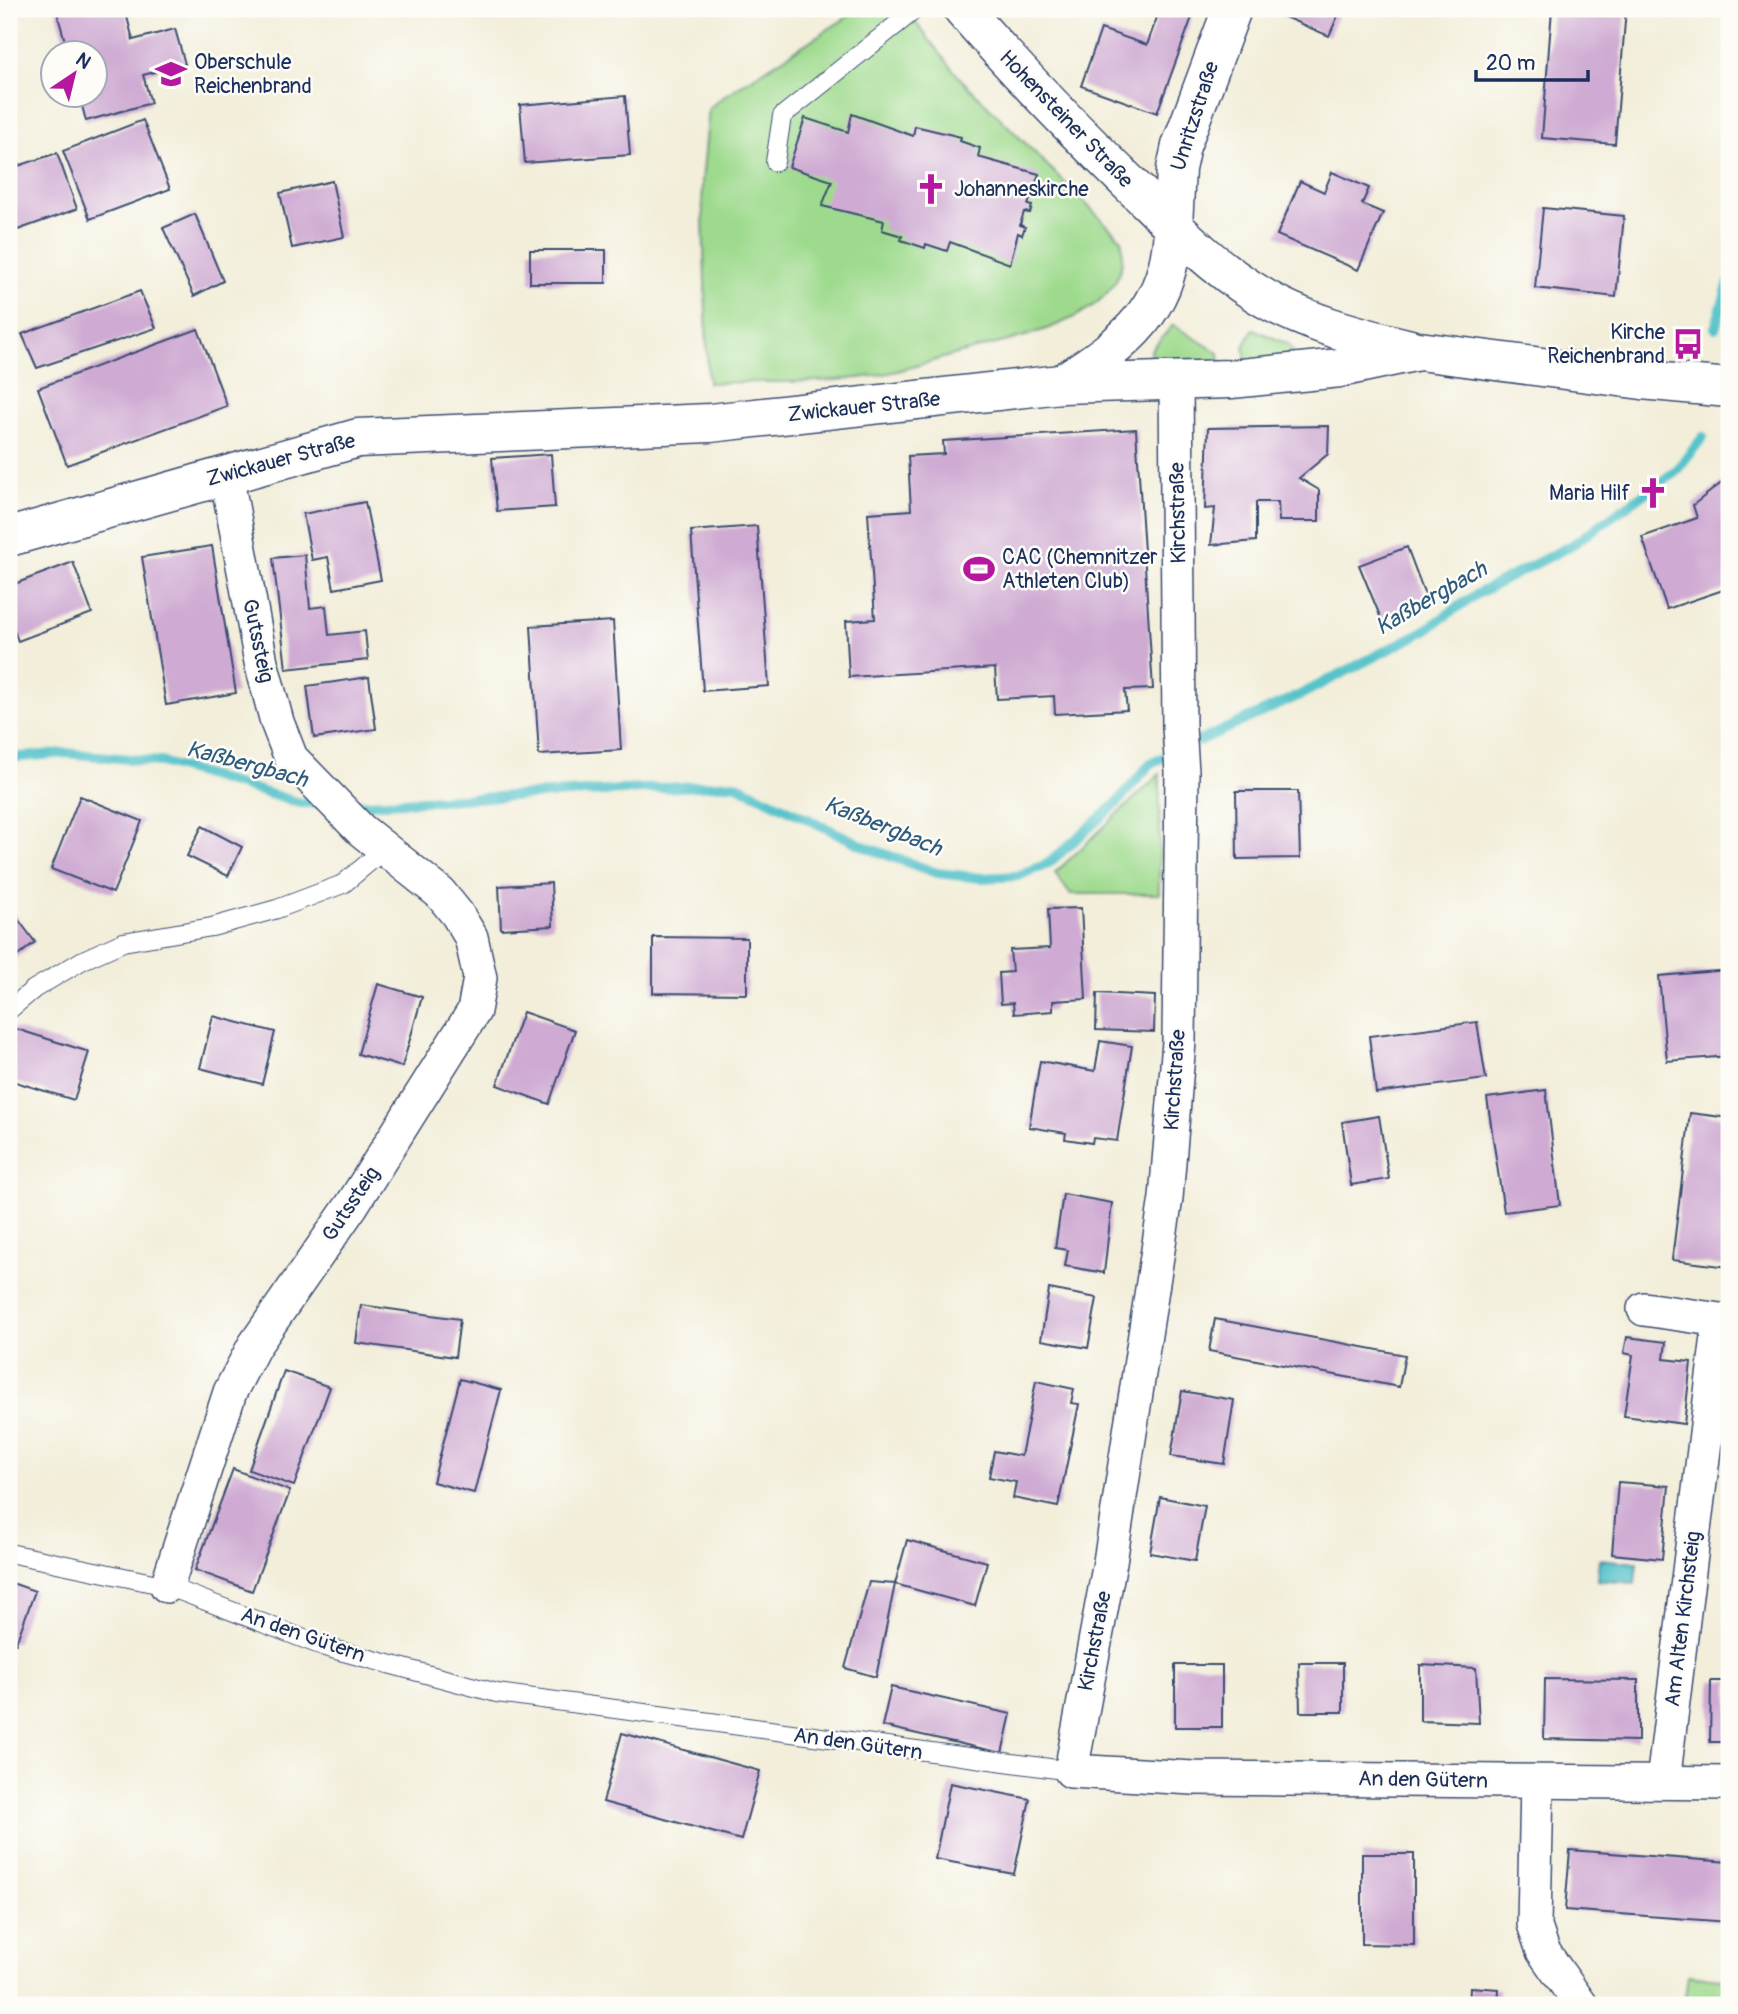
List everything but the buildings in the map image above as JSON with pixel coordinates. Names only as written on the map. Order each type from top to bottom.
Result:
[{"type":"main road","name":"Hohensteiner Straße","points":[[963,9],[1063,119],[1173,226],[1226,272],[1273,303],[1364,337],[1419,351]]},
{"type":"main road","name":"Unritzstraße","points":[[1173,226],[1176,169],[1181,146],[1232,9]]},
{"type":"main road","points":[[1061,384],[1115,348],[1145,318],[1155,303],[1170,266],[1173,226]]},
{"type":"main road","name":"Zwickauer Straße","points":[[9,537],[358,438],[709,423],[1061,384],[1231,379],[1340,368],[1419,351],[1628,379],[1729,388]]},
{"type":"street","name":"Kirchstraße","points":[[1071,1771],[1110,1562],[1166,1198],[1179,1042],[1182,772],[1179,727],[1176,381]]},
{"type":"street","name":"Gutssteig","points":[[167,1586],[230,1392],[254,1346],[352,1205],[474,1011],[480,978],[471,937],[440,893],[374,839],[291,758],[277,722],[261,662],[226,474]]},
{"type":"street","name":"Am Alten Kirchsteig","points":[[1644,1309],[1720,1320],[1716,1458],[1663,1782]]},
{"type":"street","name":"An den Gütern","points":[[1071,1771],[1193,1778],[1729,1783]]},
{"type":"street","points":[[1537,1782],[1534,1924],[1543,1951],[1581,2005]]},
{"type":"lane","points":[[775,162],[782,116],[916,9]]},
{"type":"lane","points":[[9,1010],[54,977],[123,942],[212,927],[277,909],[343,884],[374,839]]},
{"type":"lane","name":"An den Gütern","points":[[9,1553],[167,1586],[325,1647],[497,1693],[1071,1771]]},
{"type":"green space","points":[[860,9],[905,9],[959,77],[1121,239],[1121,266],[1111,288],[1092,306],[1068,320],[1011,340],[895,372],[853,379],[708,383],[702,182],[709,108]]},
{"type":"green space","points":[[1173,325],[1219,353],[1220,363],[1160,365],[1152,359],[1151,350]]},
{"type":"green space","points":[[1253,329],[1288,344],[1293,350],[1292,358],[1246,364],[1244,347]]},
{"type":"green space","points":[[1160,774],[1159,894],[1070,894],[1055,873]]},
{"type":"green space","points":[[1688,1975],[1729,1980],[1729,2005],[1684,2005]]},
{"type":"water","points":[[1599,1559],[1637,1563],[1635,1583],[1597,1580]]},
{"type":"waterway","name":"Kaßbergbach","points":[[1715,328],[1729,283]]},
{"type":"waterway","name":"Kaßbergbach","points":[[347,805],[735,784],[868,848],[937,873],[981,878],[1018,876],[1049,863],[1116,804],[1151,763],[1300,695],[1424,631],[1475,595],[1572,545],[1676,471],[1703,437]]},
{"type":"waterway","name":"Kaßbergbach","points":[[9,758],[65,753],[161,762],[300,803],[324,804]]},
{"type":"place","name":"Oberschule Reichenbrand","points":[[171,74]]},
{"type":"place","name":"Johanneskirche","points":[[931,189]]},
{"type":"place","name":"Kirche Reichenbrand","points":[[1688,344]]},
{"type":"place","name":"Maria Hilf","points":[[1653,493]]},
{"type":"place","name":"CAC (Chemnitzer Athleten Club)","points":[[979,569]]}]
